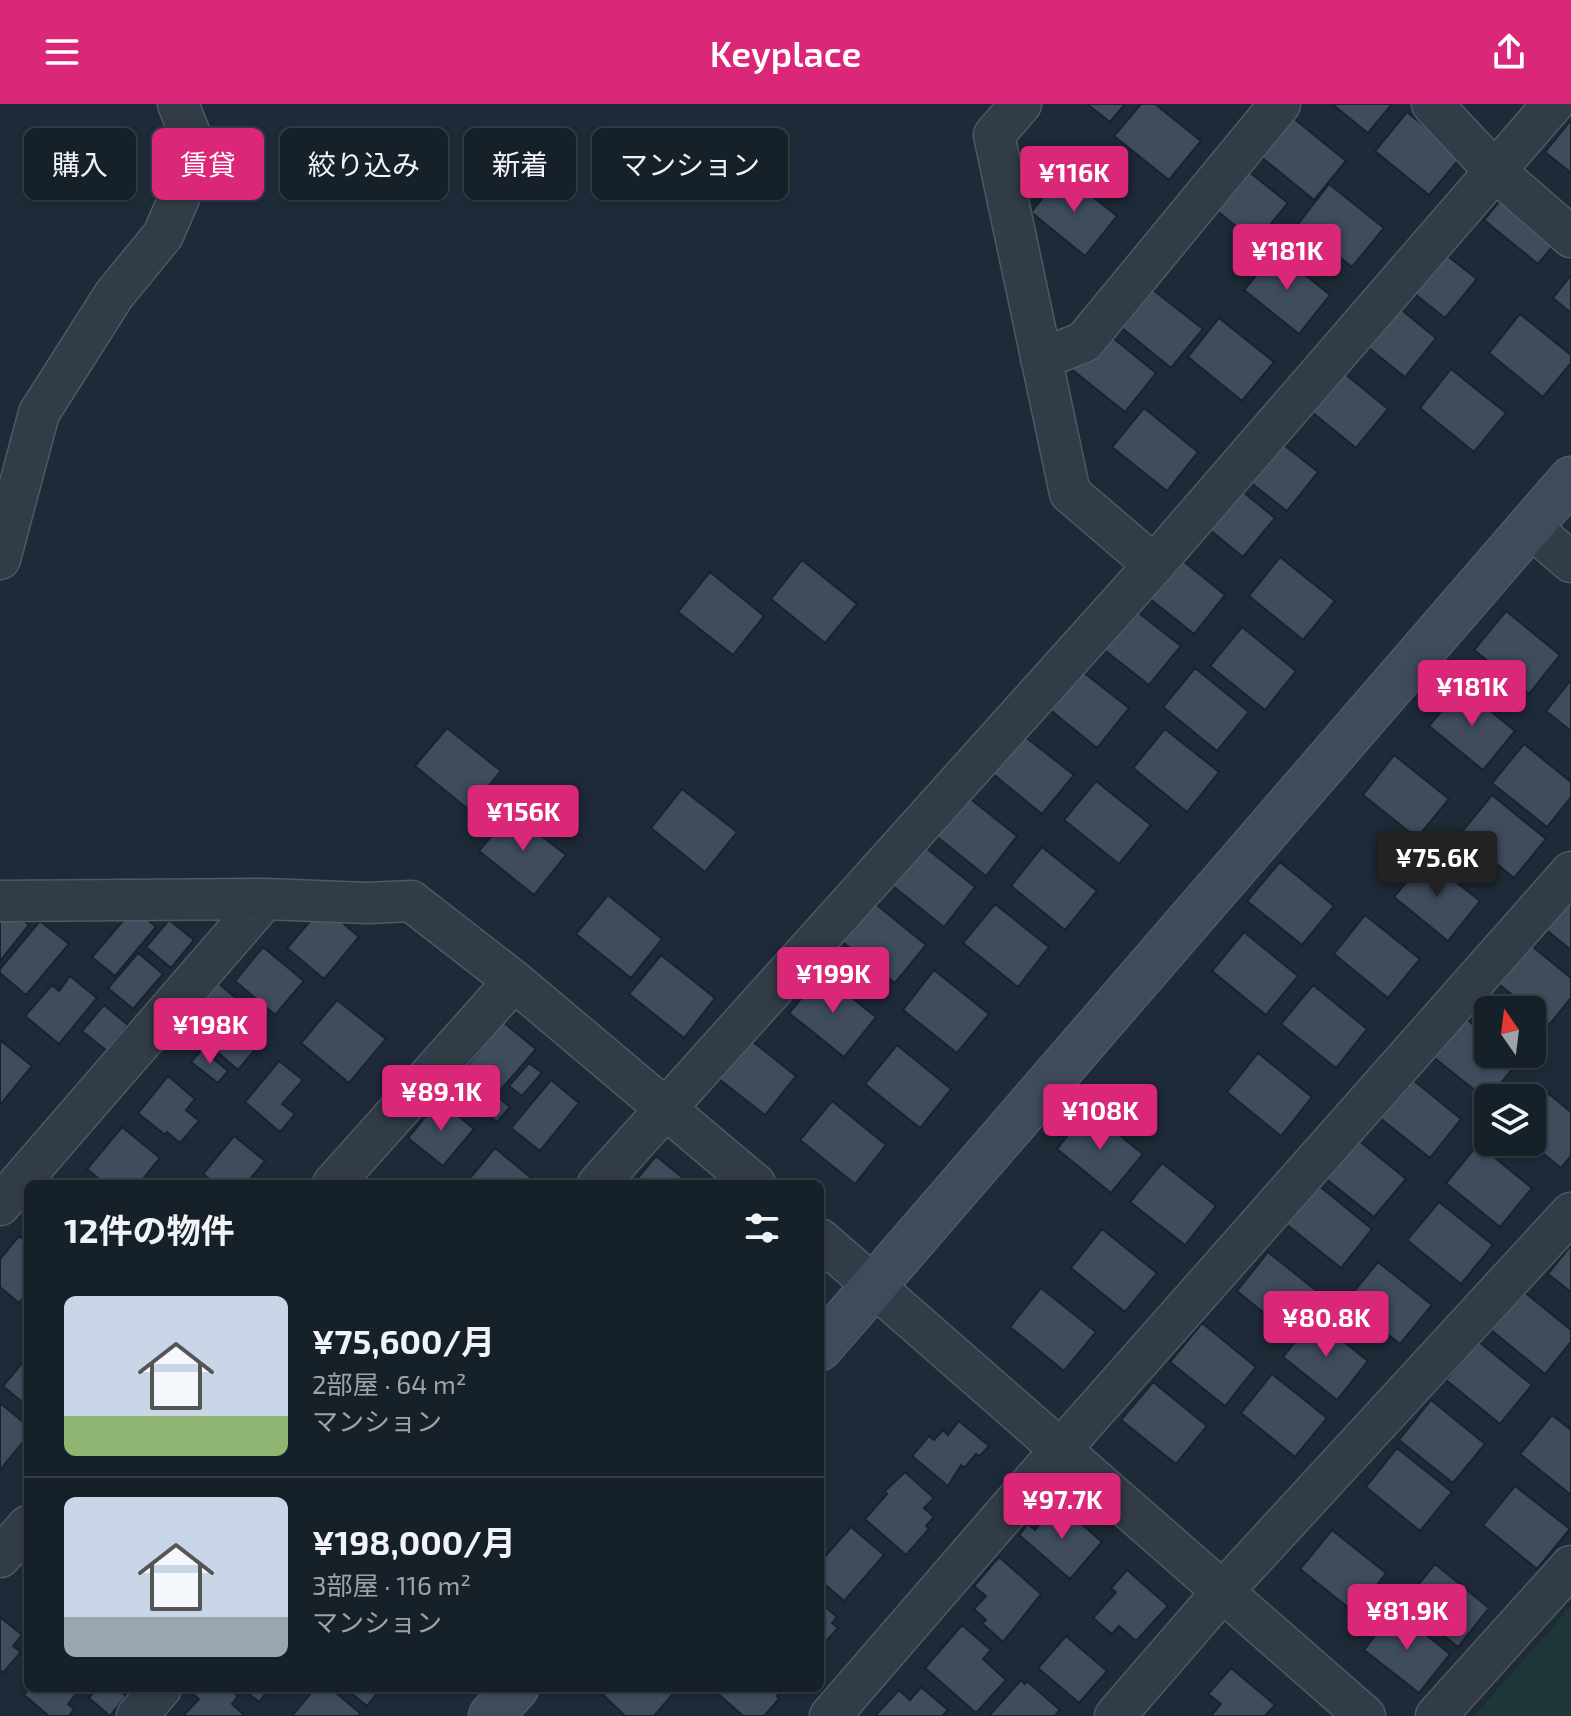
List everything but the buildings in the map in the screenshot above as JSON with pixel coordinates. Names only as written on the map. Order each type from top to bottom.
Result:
[{"type":"street","points":[[0,559],[39,413],[114,295],[163,235],[198,154],[178,104]]},
{"type":"street","points":[[1021,104],[994,135],[1070,493],[1154,565]]},
{"type":"street","points":[[1041,359],[1084,342],[1280,104]]},
{"type":"street","points":[[1432,104],[1494,170],[1571,237]]},
{"type":"street","points":[[601,1180],[1154,565],[1553,104]]},
{"type":"street","points":[[824,1344],[1571,479]]},
{"type":"street","points":[[1529,526],[1571,562]]},
{"type":"street","points":[[830,1716],[1061,1449],[1571,872]]},
{"type":"street","points":[[0,1205],[265,899]]},
{"type":"street","points":[[0,901],[411,901],[514,981],[750,1180]]},
{"type":"street","points":[[337,1180],[514,981]]},
{"type":"street","points":[[1115,1716],[1223,1591],[1571,1213]]},
{"type":"street","points":[[824,1242],[1365,1716]]},
{"type":"street","points":[[0,1557],[24,1530]]},
{"type":"street","points":[[1436,1716],[1571,1566]]},
{"type":"street","points":[[137,1716],[158,1692]]},
{"type":"street","points":[[491,1716],[512,1692]]},
{"type":"green space","points":[[1571,1606],[1571,1716],[1474,1716]]}]
